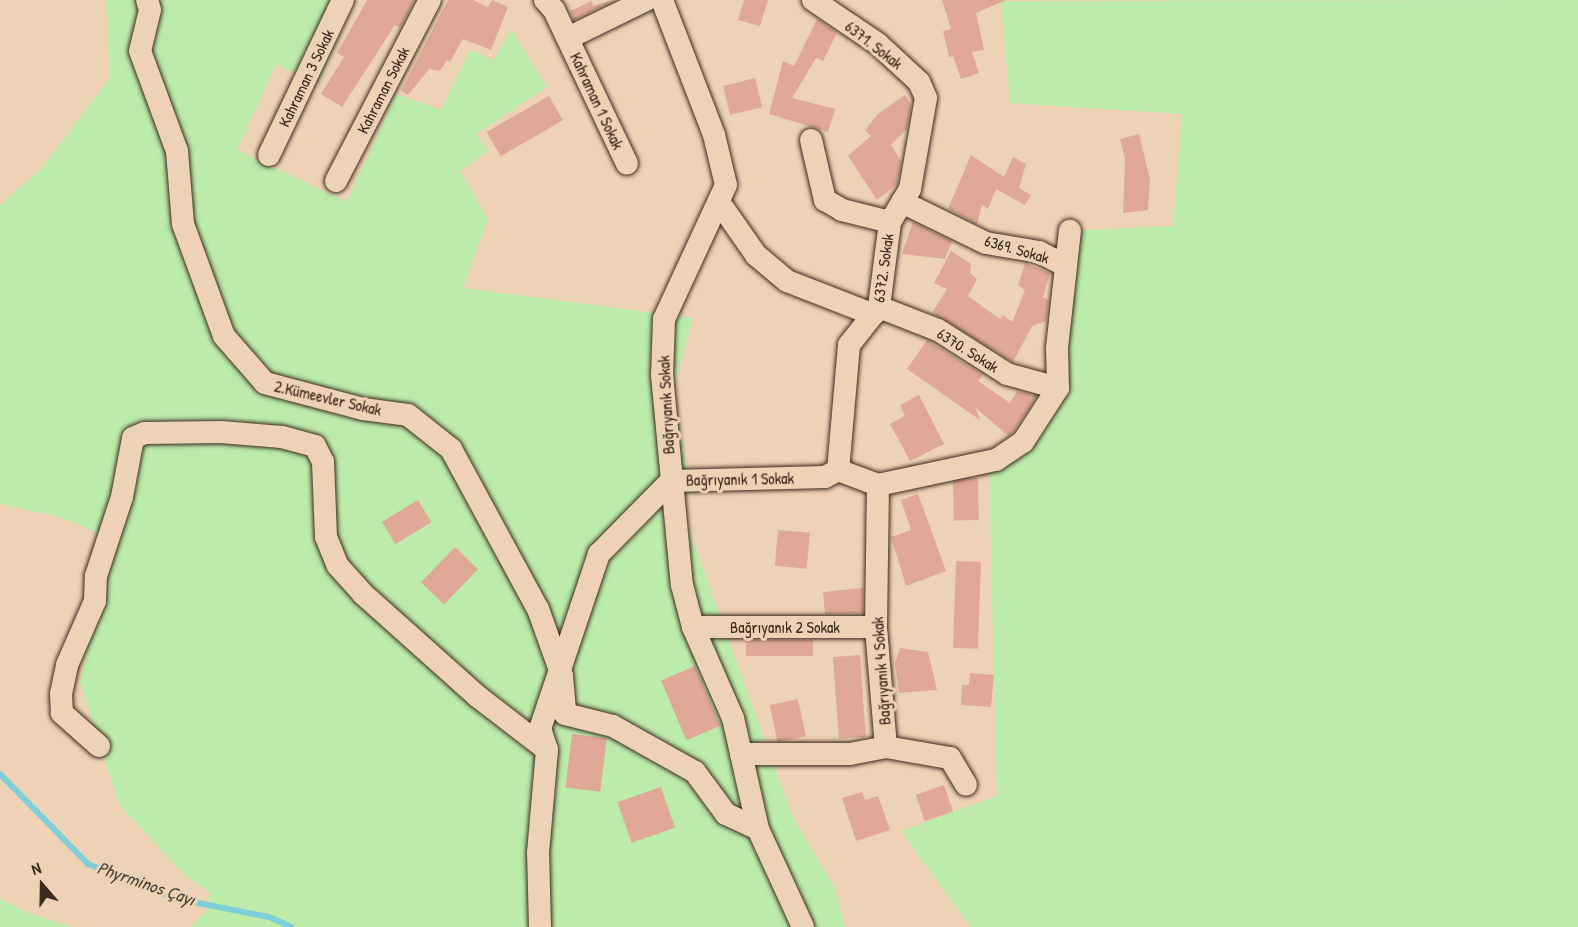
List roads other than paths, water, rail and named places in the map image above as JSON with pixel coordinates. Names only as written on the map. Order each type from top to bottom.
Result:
[{"type":"street","name":"2.Kümeevler Sokak","points":[[147,0],[150,10],[140,51],[177,151],[183,224],[224,336],[265,383],[363,409],[408,415],[451,449],[538,609],[562,676],[565,714],[613,726],[695,772],[726,814],[758,829]]},
{"type":"street","name":"Kahraman 3 Sokak","points":[[269,156],[344,0]]},
{"type":"street","name":"Kahraman Sokak","points":[[336,181],[430,0]]},
{"type":"street","name":"Kahraman 1 Sokak","points":[[545,0],[568,38],[627,164]]},
{"type":"street","points":[[568,38],[646,0]]},
{"type":"street","name":"Bağrıyanık Sokak","points":[[662,0],[714,135],[726,185],[664,319],[662,375],[682,585],[693,627],[733,718],[758,829],[802,923]]},
{"type":"street","name":"6371. Sokak","points":[[813,0],[878,44],[919,82],[926,98]]},
{"type":"street","name":"6372. Sokak","points":[[838,470],[849,345],[877,311],[890,222],[910,189],[926,98]]},
{"type":"street","points":[[811,140],[825,200],[843,210],[890,222]]},
{"type":"street","name":"6370. Sokak","points":[[719,202],[756,255],[787,281],[938,330],[1007,374],[1059,388]]},
{"type":"street","name":"6369. Sokak","points":[[902,202],[986,243],[1039,252],[1066,266]]},
{"type":"street","points":[[838,470],[878,485],[996,460],[1023,442],[1059,388],[1057,348],[1070,231]]},
{"type":"street","points":[[99,746],[62,713],[61,694],[67,665],[95,601],[96,576],[122,497],[133,438],[221,432],[282,437],[315,446],[322,462],[326,537],[338,566],[468,689],[547,750]]},
{"type":"street","name":"Bağrıyanık 1 Sokak","points":[[540,927],[538,853],[547,750],[540,729],[562,676],[569,635],[599,554],[671,481],[825,477],[838,470]]},
{"type":"street","name":"Bağrıyanık 4 Sokak","points":[[741,754],[850,754],[886,747],[876,627],[878,485]]},
{"type":"street","name":"Bağrıyanık 2 Sokak","points":[[693,627],[876,627]]},
{"type":"street","points":[[886,747],[951,758],[966,785]]},
{"type":"waterway","name":"Phyrminos Çayı","points":[[0,774],[88,864],[178,899],[269,917],[291,927]]}]
